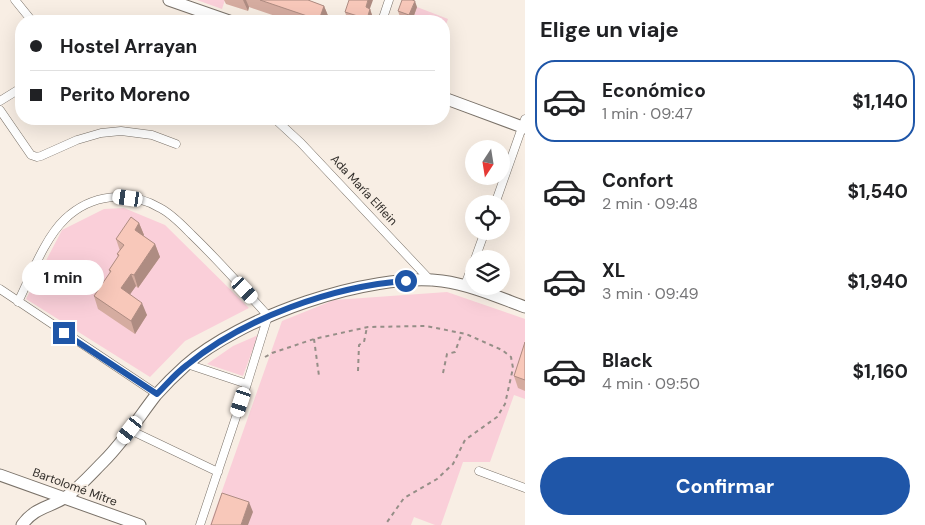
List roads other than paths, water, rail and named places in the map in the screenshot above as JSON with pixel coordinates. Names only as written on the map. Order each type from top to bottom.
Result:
[{"type":"street","points":[[15,0],[27,15]]},
{"type":"street","points":[[169,0],[200,15]]},
{"type":"street","points":[[384,15],[389,0]]},
{"type":"street","points":[[0,101],[15,92]]},
{"type":"street","points":[[450,100],[524,125],[497,195]]},
{"type":"street","points":[[0,110],[31,155],[34,156],[41,156],[77,140],[102,133],[121,131],[152,135],[176,144]]},
{"type":"street","name":"Ada María Elflein","points":[[281,125],[431,281]]},
{"type":"street","points":[[18,302],[53,233],[65,219],[85,204],[97,199],[116,196],[139,199],[160,208],[182,225],[210,252],[268,316]]},
{"type":"street","points":[[22,525],[36,511],[64,498],[78,488],[108,457],[157,394],[187,364],[231,335],[268,316],[304,302],[360,288],[395,282],[431,281],[465,285]]},
{"type":"street","points":[[0,289],[157,394]]},
{"type":"street","points":[[492,295],[525,307]]},
{"type":"street","points":[[200,525],[254,364],[268,316]]},
{"type":"street","points":[[187,364],[247,384]]},
{"type":"street","points":[[130,430],[218,472]]},
{"type":"street","points":[[479,471],[525,488]]},
{"type":"street","name":"Bartolomé Mitre","points":[[0,475],[140,525]]}]
